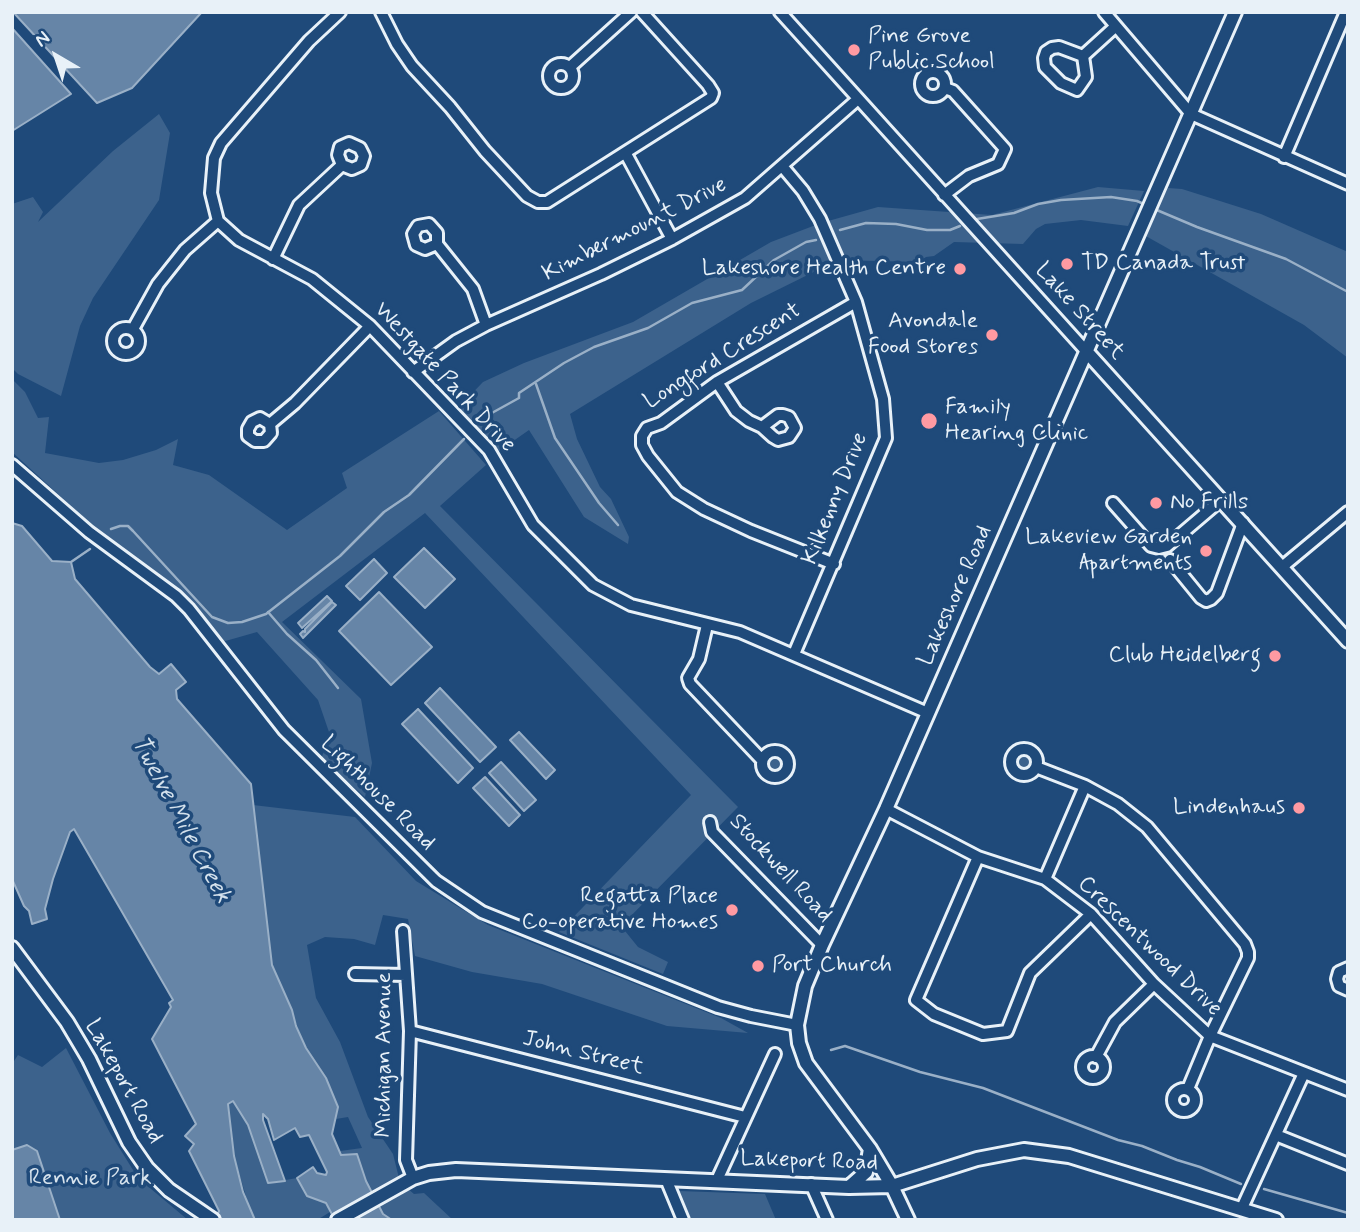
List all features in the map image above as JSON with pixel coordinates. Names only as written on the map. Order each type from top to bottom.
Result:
[{"type":"main road","name":"Lakeshore Road","points":[[908,1220],[870,1149],[806,1063],[799,1043],[797,1025],[805,986],[886,809],[1235,12]]},
{"type":"main road","name":"Lake Street","points":[[1086,351],[1348,641]]},
{"type":"main road","name":"Lakeport Road","points":[[12,948],[89,1059],[129,1142],[147,1168],[169,1190],[212,1219]]},
{"type":"main road","points":[[849,1186],[866,1172],[870,1149]]},
{"type":"main road","name":"Lakeport Road","points":[[338,1220],[413,1178],[456,1170],[892,1186],[996,1154],[1038,1151],[1069,1156],[1276,1220]]},
{"type":"street","points":[[133,329],[159,284],[185,250],[218,222],[211,193],[214,158],[221,143],[309,41],[340,12]]},
{"type":"street","points":[[381,12],[412,66],[527,196],[538,202],[547,202],[711,98],[713,93],[708,85],[642,12]]},
{"type":"street","points":[[570,67],[631,12]]},
{"type":"street","name":"Lake Street","points":[[780,12],[1086,351]]},
{"type":"street","points":[[1104,12],[1191,114],[1348,184]]},
{"type":"street","points":[[1284,157],[1346,12]]},
{"type":"street","points":[[1083,56],[1116,26]]},
{"type":"street","points":[[1059,47],[1083,56],[1086,77],[1077,90],[1054,78],[1044,62],[1046,52],[1052,48],[1059,47]]},
{"type":"street","points":[[944,195],[969,176],[998,164],[1005,149],[953,91],[945,88]]},
{"type":"street","name":"Kimbermount Drive","points":[[413,372],[456,341],[486,325],[601,274],[672,239],[745,198],[858,99]]},
{"type":"street","points":[[626,153],[672,239]]},
{"type":"street","points":[[272,259],[299,205],[342,165]]},
{"type":"street","name":"Kilkenny Drive","points":[[782,166],[803,191],[820,219],[856,302],[883,399],[886,438],[794,654]]},
{"type":"street","name":"Westgate Park Drive","points":[[218,222],[239,240],[312,279],[370,326],[489,450],[524,513],[580,575],[620,602],[740,632],[928,713]]},
{"type":"street","points":[[437,244],[472,289],[486,325]]},
{"type":"street","name":"Longford Crescent","points":[[834,564],[751,531],[704,509],[677,492],[648,456],[642,445],[642,436],[648,428],[661,423],[717,382],[856,302]]},
{"type":"street","points":[[270,424],[295,403],[370,326]]},
{"type":"street","points":[[717,382],[736,411],[762,427]]},
{"type":"street","name":"Lighthouse Road","points":[[12,465],[89,532],[176,596],[284,730],[436,881],[482,912],[718,1007],[797,1025]]},
{"type":"street","points":[[1113,503],[1151,546],[1156,548],[1167,546],[1221,500]]},
{"type":"street","points":[[1282,567],[1348,512]]},
{"type":"street","points":[[1170,560],[1201,598],[1206,601],[1211,599],[1217,593],[1242,523]]},
{"type":"street","points":[[707,625],[699,659],[688,678],[690,684],[762,761]]},
{"type":"street","points":[[1035,767],[1085,786],[1118,804],[1147,827],[1237,931],[1245,944],[1248,958],[1188,1089]]},
{"type":"street","points":[[1045,879],[1085,786]]},
{"type":"street","name":"Crescentwood Drive","points":[[886,809],[978,857],[1045,879],[1091,914],[1154,984],[1210,1036],[1348,1090]]},
{"type":"street","name":"Stockwell Road","points":[[710,822],[712,832],[822,945]]},
{"type":"street","points":[[978,857],[916,1000],[934,1014],[983,1034],[1007,1031],[1030,973],[1091,914]]},
{"type":"street","name":"Michigan Avenue","points":[[403,931],[410,1031],[406,1160],[413,1178]]},
{"type":"street","points":[[1348,968],[1339,972],[1336,979],[1339,986],[1348,990]]},
{"type":"street","points":[[355,974],[406,975]]},
{"type":"street","points":[[1096,1057],[1115,1023],[1154,984]]},
{"type":"street","name":"John Street","points":[[410,1031],[746,1117]]},
{"type":"street","points":[[717,1180],[775,1054]]},
{"type":"street","points":[[1242,1208],[1304,1073]]},
{"type":"street","points":[[1276,1135],[1348,1164]]},
{"type":"street","points":[[666,1179],[683,1220]]},
{"type":"street","points":[[811,1184],[827,1220]]},
{"type":"green space","points":[[159,114],[170,133],[159,200],[93,298],[80,326],[61,396],[18,374],[12,368],[12,204],[33,197],[43,212],[38,222],[113,151]]},
{"type":"green space","points":[[1098,187],[1144,191],[1128,226],[1081,220],[1045,224],[1036,229],[1023,244],[954,242],[934,256],[919,262],[838,260],[751,303],[570,414],[577,439],[600,487],[611,499],[629,537],[628,544],[584,517],[529,430],[499,451],[458,408],[483,382],[524,363],[633,322],[771,242],[821,223],[878,207],[992,215]]},
{"type":"green space","points":[[1168,188],[1182,189],[1261,214],[1348,252],[1348,358],[1304,325],[1144,235]]},
{"type":"green space","points":[[12,379],[25,392],[38,418],[49,417],[45,453],[99,463],[123,460],[156,450],[178,439],[173,465],[209,475],[287,530],[347,488],[342,473],[439,411],[486,465],[440,506],[738,807],[621,926],[638,947],[668,962],[663,974],[559,932],[691,795],[425,513],[282,622],[361,699],[372,763],[365,797],[321,759],[330,735],[318,700],[257,632],[222,642],[177,591],[157,581],[12,452]]},
{"type":"green space","points":[[1023,753],[1029,756],[1032,762],[1029,768],[1023,771],[1017,768],[1014,762],[1017,756]]},
{"type":"green space","points":[[772,757],[778,757],[783,765],[781,771],[772,773],[767,768],[767,762]]},
{"type":"green space","points":[[253,805],[355,817],[416,881],[488,925],[721,1018],[748,1033],[667,1026],[542,984],[472,972],[415,956],[408,919],[383,915],[375,945],[354,939],[325,937],[307,945],[316,998],[340,1042],[368,1117],[393,1154],[400,1182],[414,1194],[424,1193],[453,1220],[392,1220],[383,1214],[366,1181],[357,1155],[341,1155],[340,1151],[362,1148],[348,1117],[336,1119],[338,1107],[326,1078],[306,1048],[272,965]]},
{"type":"green space","name":"Rennie Park","points":[[66,1048],[110,1133],[138,1178],[188,1220],[60,1220],[37,1151],[19,1147],[12,1150],[12,1064],[18,1055],[42,1067]]},
{"type":"green space","points":[[233,1101],[248,1125],[268,1183],[297,1178],[309,1197],[326,1203],[330,1212],[317,1220],[253,1220],[234,1156],[228,1104]]},
{"type":"green space","points":[[679,1191],[765,1194],[776,1220],[691,1220]]},
{"type":"water","points":[[13,12],[202,12],[132,88],[97,103]]},
{"type":"water","points":[[12,28],[71,94],[12,131]]},
{"type":"water","name":"Twelve Mile Creek","points":[[12,523],[22,526],[52,561],[71,562],[75,579],[150,667],[159,674],[171,664],[186,682],[176,690],[177,699],[251,784],[272,965],[306,1048],[326,1078],[338,1107],[332,1134],[341,1155],[357,1154],[366,1181],[383,1214],[392,1220],[335,1220],[326,1203],[307,1196],[297,1178],[313,1167],[317,1173],[326,1175],[327,1172],[309,1135],[300,1137],[295,1128],[274,1140],[268,1119],[263,1114],[285,1181],[268,1183],[248,1125],[233,1101],[228,1104],[234,1156],[243,1192],[255,1220],[215,1220],[219,1211],[189,1151],[194,1144],[185,1136],[196,1124],[152,1039],[173,1000],[74,829],[70,832],[53,879],[45,909],[47,919],[32,924],[29,911],[12,879]]},
{"type":"water","points":[[424,548],[455,579],[425,608],[394,577]]},
{"type":"water","points":[[374,559],[387,573],[360,600],[346,586]]},
{"type":"water","points":[[379,592],[432,647],[391,685],[339,631]]},
{"type":"water","points":[[327,596],[332,601],[302,628],[298,623]]},
{"type":"water","points":[[332,602],[336,605],[303,638],[300,634],[305,632]]},
{"type":"water","points":[[440,688],[496,747],[480,762],[425,703]]},
{"type":"water","points":[[418,709],[473,768],[458,783],[402,724]]},
{"type":"water","points":[[519,732],[555,770],[546,779],[510,740]]},
{"type":"water","points":[[501,762],[536,800],[524,811],[489,773]]},
{"type":"water","points":[[485,777],[520,815],[509,826],[473,788]]},
{"type":"water","points":[[27,1145],[37,1151],[60,1220],[12,1220],[12,1150]]},
{"type":"waterway","points":[[977,219],[1014,213],[1038,204],[1061,200],[1111,197],[1146,205]]},
{"type":"waterway","points":[[1152,208],[1286,259],[1348,292]]},
{"type":"waterway","points":[[840,230],[866,223],[896,224],[927,230],[950,230],[960,226]]},
{"type":"waterway","points":[[480,424],[490,414],[519,398],[519,393],[564,363],[594,347],[648,328],[692,303],[742,290],[774,260],[806,242],[816,240]]},
{"type":"waterway","points":[[536,384],[555,438],[599,503],[618,525]]},
{"type":"waterway","points":[[111,529],[128,526],[212,617],[228,623],[242,622],[266,614],[340,556],[384,512],[409,495],[464,439]]},
{"type":"waterway","points":[[71,562],[90,549]]},
{"type":"waterway","points":[[268,612],[287,634],[316,660],[338,688]]},
{"type":"waterway","points":[[831,1050],[845,1046],[920,1072],[983,1088],[1241,1184]]},
{"type":"waterway","points":[[1264,1189],[1348,1213]]},
{"type":"place","name":"Pine Grove Public School","points":[[854,50]]},
{"type":"place","name":"TD Canada Trust","points":[[1067,264]]},
{"type":"place","name":"Lakeshore Health Centre","points":[[960,269]]},
{"type":"place","name":"Avondale Food Stores","points":[[992,335]]},
{"type":"place","name":"Family Hearing Clinic","points":[[929,421]]},
{"type":"place","name":"No Frills","points":[[1156,503]]},
{"type":"place","name":"Lakeview Garden Apartments","points":[[1206,551]]},
{"type":"place","name":"Club Heidelberg","points":[[1275,656]]},
{"type":"place","name":"Lindenhaus","points":[[1299,808]]},
{"type":"place","name":"Regatta Place Co-operative Homes","points":[[732,910]]},
{"type":"place","name":"Port Church","points":[[758,966]]}]
